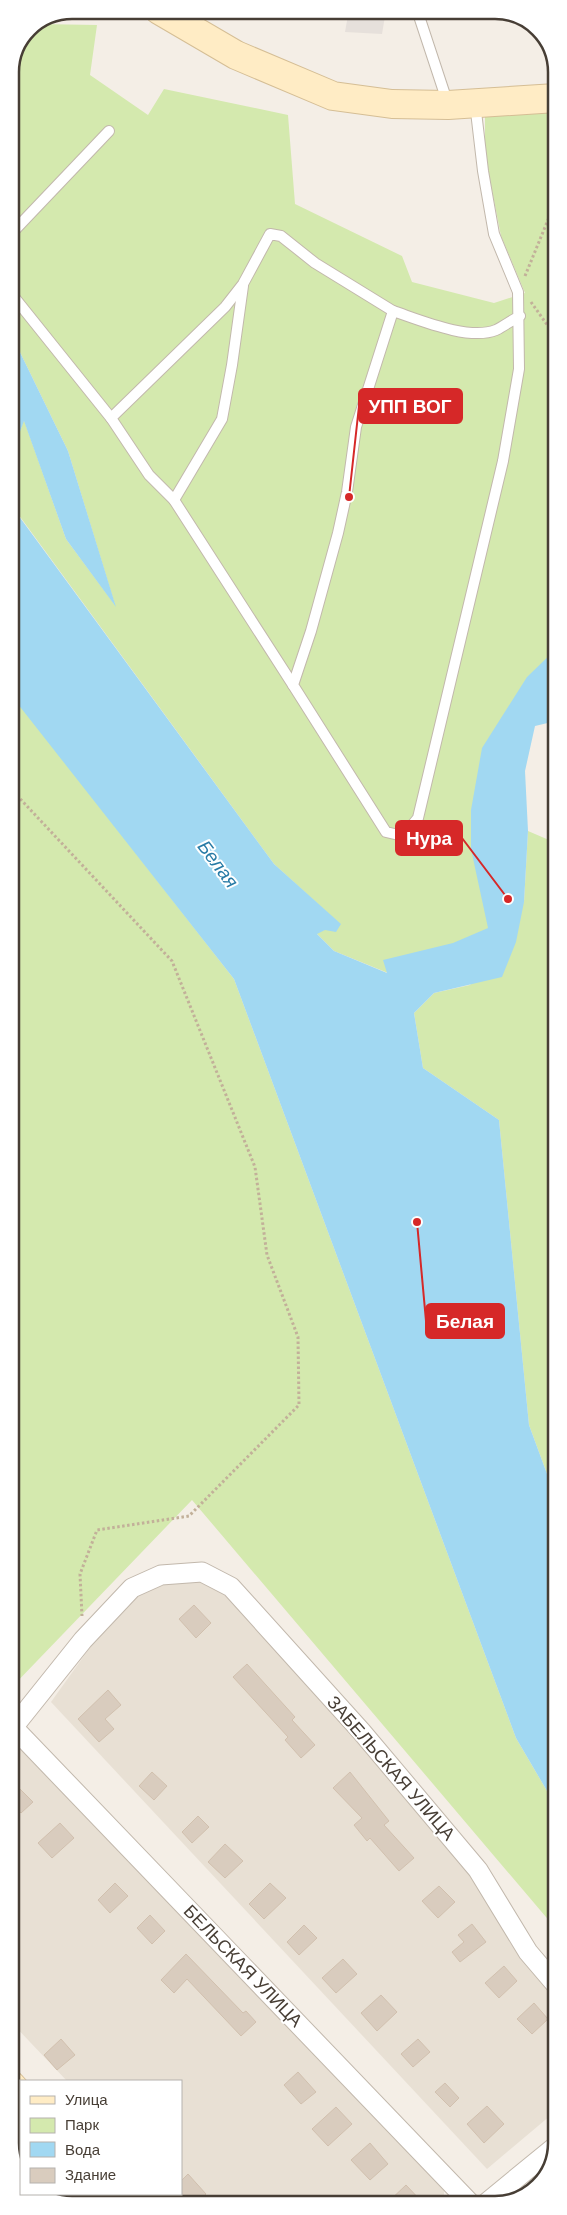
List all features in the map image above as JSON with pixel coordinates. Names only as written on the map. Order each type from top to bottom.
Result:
[{"type":"street","points":[[174,19],[236,55],[333,96],[392,104],[448,104],[548,98]]},
{"type":"street","name":"ЗАБЕЛЬСКАЯ УЛИЦА","points":[[83,1640],[132,1588],[161,1575],[202,1572],[231,1587],[361,1731],[478,1870],[528,1952],[548,1975]]},
{"type":"street","points":[[19,1720],[83,1640]]},
{"type":"street","name":"БЕЛЬСКАЯ УЛИЦА","points":[[19,1736],[463,2196]]},
{"type":"street","points":[[495,2196],[547,2153]]},
{"type":"lane","points":[[420,19],[448,104]]},
{"type":"lane","points":[[19,303],[111,418],[149,475],[174,500],[386,832],[402,836],[418,818],[504,461],[519,369],[520,316],[518,292],[494,234],[483,171],[475,102]]},
{"type":"lane","points":[[19,226],[109,131]]},
{"type":"lane","points":[[111,418],[226,307],[243,284],[270,234],[281,236],[315,263],[393,311],[436,325],[470,333],[495,330],[520,316]]},
{"type":"lane","points":[[174,500],[222,419],[232,365],[243,284]]},
{"type":"lane","points":[[293,685],[311,631],[338,534],[347,492],[356,427],[393,311]]},
{"type":"path","points":[[548,220],[518,292],[531,302],[548,326]]},
{"type":"path","points":[[19,798],[172,961],[255,1167],[267,1255],[298,1336],[299,1405],[190,1516],[97,1530],[80,1574],[83,1640]]},
{"type":"shaded area","points":[[347,19],[384,19],[382,34],[345,32]]},
{"type":"shaded area","points":[[207,1567],[420,1805],[548,1971],[548,2118],[487,2169],[51,1702],[109,1621],[158,1578]]},
{"type":"shaded area","points":[[19,1739],[444,2183],[444,2196],[176,2196],[182,2195],[182,2080],[66,2080],[19,2030]]},
{"type":"green space","points":[[49,24],[97,25],[90,75],[148,115],[164,89],[288,115],[295,204],[402,256],[412,282],[494,303],[525,293],[501,236],[485,155],[485,107],[548,100],[548,669],[514,701],[495,929],[388,973],[334,951],[316,933],[340,924],[274,864],[19,515],[19,434],[24,420],[66,539],[115,605],[68,451],[19,350],[19,72],[23,51],[34,34],[42,28]]},
{"type":"green space","points":[[19,704],[234,979],[516,1738],[548,1793],[548,1919],[192,1500],[19,1680]]},
{"type":"green space","points":[[528,831],[548,840],[548,1477],[529,1425],[499,1120],[423,1068],[414,1013],[434,993],[470,985],[524,902]]},
{"type":"water","points":[[19,350],[68,451],[116,607],[66,539],[24,421],[19,434]]},
{"type":"water","name":"Белая","points":[[19,516],[274,864],[341,924],[336,932],[325,930],[317,934],[334,951],[387,973],[383,960],[453,943],[488,928],[471,849],[471,810],[482,748],[527,677],[548,657],[548,723],[535,726],[525,771],[528,831],[524,902],[516,942],[502,977],[434,993],[414,1013],[423,1068],[499,1120],[529,1425],[548,1477],[548,1793],[516,1738],[234,979],[19,705]]},
{"type":"building","points":[[194,1605],[211,1623],[196,1638],[179,1619]]},
{"type":"building","points":[[247,1664],[295,1717],[292,1720],[315,1745],[301,1758],[285,1740],[288,1737],[233,1677]]},
{"type":"building","points":[[108,1690],[121,1705],[105,1719],[114,1729],[99,1742],[78,1719]]},
{"type":"building","points":[[152,1772],[167,1786],[154,1800],[139,1786]]},
{"type":"building","points":[[350,1772],[389,1821],[384,1825],[414,1858],[399,1871],[370,1838],[367,1841],[354,1825],[362,1818],[333,1788]]},
{"type":"building","points":[[19,1788],[33,1802],[21,1813],[19,1811]]},
{"type":"building","points":[[198,1816],[209,1827],[192,1843],[182,1832]]},
{"type":"building","points":[[60,1823],[74,1838],[52,1858],[38,1843]]},
{"type":"building","points":[[225,1844],[243,1861],[225,1878],[208,1862]]},
{"type":"building","points":[[115,1883],[128,1896],[110,1913],[98,1900]]},
{"type":"building","points":[[270,1883],[286,1898],[264,1919],[249,1904]]},
{"type":"building","points":[[439,1886],[455,1902],[438,1918],[422,1901]]},
{"type":"building","points":[[150,1915],[165,1931],[152,1944],[137,1928]]},
{"type":"building","points":[[472,1924],[486,1942],[460,1962],[452,1952],[464,1942],[458,1935]]},
{"type":"building","points":[[304,1925],[317,1938],[299,1955],[287,1942]]},
{"type":"building","points":[[186,1954],[243,2013],[246,2011],[256,2022],[241,2036],[187,1979],[174,1993],[161,1980]]},
{"type":"building","points":[[343,1959],[357,1974],[336,1993],[322,1978]]},
{"type":"building","points":[[504,1966],[517,1981],[499,1998],[485,1983]]},
{"type":"building","points":[[381,1995],[397,2012],[377,2031],[361,2013]]},
{"type":"building","points":[[534,2003],[548,2019],[532,2034],[517,2019]]},
{"type":"building","points":[[61,2039],[75,2055],[57,2070],[44,2055]]},
{"type":"building","points":[[418,2039],[430,2052],[413,2067],[401,2054]]},
{"type":"building","points":[[298,2072],[316,2092],[301,2104],[284,2085]]},
{"type":"building","points":[[445,2083],[459,2098],[450,2107],[435,2092]]},
{"type":"building","points":[[487,2106],[504,2124],[484,2143],[467,2124]]},
{"type":"building","points":[[336,2107],[352,2124],[328,2146],[312,2129]]},
{"type":"building","points":[[370,2143],[388,2164],[370,2180],[351,2160]]},
{"type":"building","points":[[188,2174],[206,2194],[204,2196],[181,2196],[182,2180]]},
{"type":"building","points":[[406,2185],[416,2196],[394,2196]]},
{"type":"place","name":"УПП ВОГ","points":[[349,497]]},
{"type":"place","name":"Нура","points":[[508,899]]},
{"type":"place","name":"Белая","points":[[417,1222]]}]
